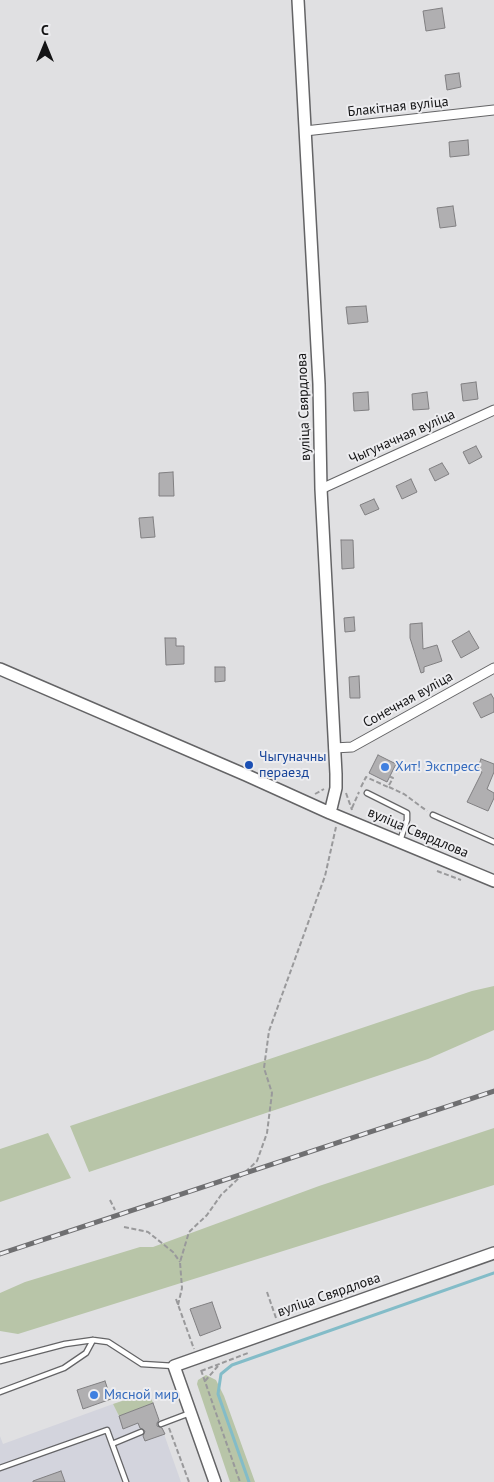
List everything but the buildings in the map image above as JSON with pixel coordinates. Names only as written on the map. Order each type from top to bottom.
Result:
[{"type":"street","name":"вуліца Свярдлова","points":[[298,0],[319,384],[336,788],[330,813]]},
{"type":"street","name":"Блакітная вуліца","points":[[306,131],[494,110]]},
{"type":"street","name":"Чыгуначная вуліца","points":[[322,489],[494,410]]},
{"type":"street","name":"Сонечная вуліца","points":[[334,748],[352,747],[494,668]]},
{"type":"street","name":"вуліца Свярдлова","points":[[0,669],[246,774],[330,813],[494,881]]},
{"type":"street","name":"вуліца Свярдлова","points":[[174,1366],[494,1253]]},
{"type":"street","points":[[174,1366],[215,1482]]},
{"type":"lane","points":[[367,793],[407,813],[407,820],[400,841]]},
{"type":"lane","points":[[433,815],[494,842]]},
{"type":"lane","points":[[0,1361],[65,1344],[93,1340],[108,1342],[142,1364],[174,1366]]},
{"type":"lane","points":[[0,1392],[64,1368],[86,1353],[93,1340]]},
{"type":"lane","points":[[161,1424],[191,1413]]},
{"type":"lane","points":[[0,1468],[107,1430],[126,1482]]},
{"type":"lane","points":[[112,1444],[141,1432]]},
{"type":"path","points":[[388,787],[404,794],[433,815]]},
{"type":"path","points":[[178,1305],[182,1288],[180,1262],[189,1232],[207,1215],[221,1195],[235,1183],[249,1166],[257,1161],[260,1152],[266,1133],[272,1094],[264,1068],[269,1031],[325,876],[336,826]]},
{"type":"path","points":[[437,870],[445,874]]},
{"type":"path","points":[[110,1200],[115,1210]]},
{"type":"path","points":[[124,1227],[148,1232],[173,1252],[180,1262]]},
{"type":"path","points":[[267,1292],[280,1328]]},
{"type":"path","points":[[176,1299],[240,1482]]},
{"type":"path","points":[[205,1381],[219,1364]]},
{"type":"path","points":[[167,1422],[189,1482]]},
{"type":"shaded area","points":[[153,1403],[181,1482],[0,1482],[0,1436],[3,1444],[113,1404],[119,1416]]},
{"type":"green space","points":[[494,986],[494,1030],[428,1059],[89,1172],[70,1126],[472,991]]},
{"type":"green space","points":[[494,1128],[494,1185],[18,1334],[0,1331],[0,1293],[25,1282],[140,1247],[153,1247],[319,1186]]},
{"type":"green space","points":[[48,1133],[71,1178],[0,1202],[0,1149]]},
{"type":"green space","points":[[206,1375],[216,1380],[224,1396],[255,1482],[230,1482],[197,1384],[198,1380]]},
{"type":"green space","points":[[149,1392],[153,1403],[119,1416],[113,1404]]},
{"type":"waterway","points":[[249,1482],[218,1394],[221,1374],[232,1365],[494,1273]]},
{"type":"railway","points":[[0,1254],[494,1091]]},
{"type":"place","name":"Чыгуначны пераезд","points":[[249,765]]},
{"type":"place","name":"Хит! Экспресс","points":[[385,767]]},
{"type":"place","name":"Мясной мир","points":[[94,1395]]}]
